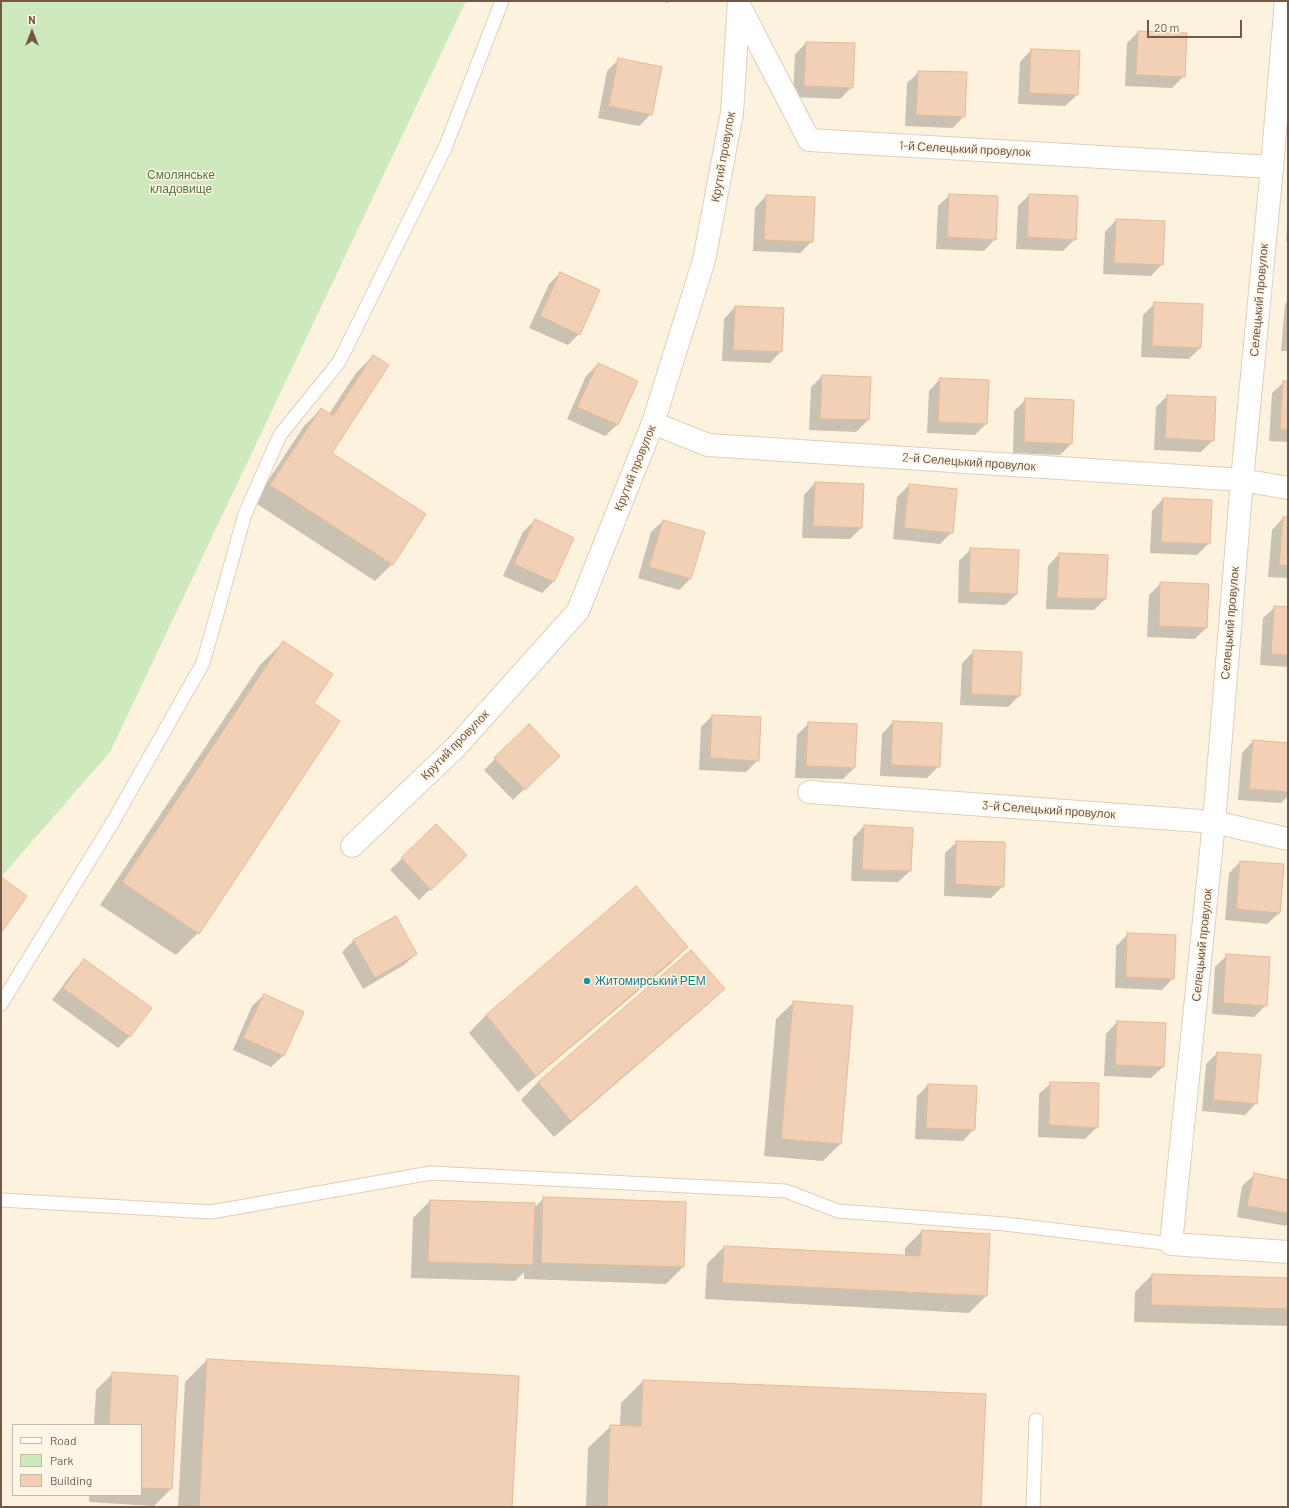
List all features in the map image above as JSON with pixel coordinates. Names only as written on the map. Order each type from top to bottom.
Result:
[{"type":"street","name":"Селецький провулок","points":[[1171,1244],[1214,822],[1242,480],[1272,167],[1286,1]]},
{"type":"street","name":"1-й Селецький провулок","points":[[739,3],[809,140],[1272,167]]},
{"type":"street","name":"Крутий провулок","points":[[352,846],[456,747],[578,611],[653,423],[704,260],[732,112],[739,3]]},
{"type":"street","name":"2-й Селецький провулок","points":[[653,423],[708,445],[1242,480],[1288,488]]},
{"type":"street","name":"3-й Селецький провулок","points":[[809,792],[1214,822],[1288,839]]},
{"type":"street","points":[[1171,1244],[1288,1252]]},
{"type":"lane","points":[[1,1004],[111,825],[203,663],[245,514],[280,435],[339,362],[445,148],[502,1]]},
{"type":"lane","points":[[1,1200],[211,1212],[431,1173],[786,1191],[838,1211],[1005,1224],[1171,1244]]},
{"type":"lane","points":[[1033,1507],[1036,1420]]},
{"type":"green space","name":"Смолянське кладовище","points":[[1,1],[466,1],[110,752],[1,877]]},
{"type":"building","points":[[1138,31],[1187,33],[1185,77],[1136,75]]},
{"type":"building","points":[[806,42],[855,43],[853,88],[804,86]]},
{"type":"building","points":[[1031,49],[1080,51],[1078,95],[1029,93]]},
{"type":"building","points":[[618,58],[662,67],[652,115],[609,106]]},
{"type":"building","points":[[918,71],[967,72],[965,117],[916,115]]},
{"type":"building","points":[[949,194],[998,196],[996,240],[947,237]]},
{"type":"building","points":[[1029,194],[1078,196],[1076,240],[1027,237]]},
{"type":"building","points":[[766,195],[815,197],[813,242],[764,240]]},
{"type":"building","points":[[1116,219],[1165,221],[1163,265],[1114,263]]},
{"type":"building","points":[[560,272],[600,290],[580,335],[540,316]]},
{"type":"building","points":[[1154,302],[1203,304],[1201,348],[1152,346]]},
{"type":"building","points":[[735,306],[784,308],[782,352],[733,350]]},
{"type":"building","points":[[373,355],[389,365],[332,453],[426,514],[393,565],[270,485],[321,408],[333,416]]},
{"type":"building","points":[[598,363],[638,381],[618,425],[577,407]]},
{"type":"building","points":[[822,375],[871,377],[869,420],[820,419]]},
{"type":"building","points":[[940,378],[989,380],[987,424],[938,422]]},
{"type":"building","points":[[1283,381],[1288,381],[1288,430],[1280,429]]},
{"type":"building","points":[[1167,395],[1216,397],[1214,441],[1165,438]]},
{"type":"building","points":[[1025,398],[1074,400],[1072,444],[1024,442]]},
{"type":"building","points":[[815,482],[864,484],[862,528],[813,526]]},
{"type":"building","points":[[909,484],[957,489],[953,533],[904,528]]},
{"type":"building","points":[[1163,498],[1212,500],[1210,544],[1161,542]]},
{"type":"building","points":[[1283,517],[1288,517],[1288,566],[1279,565]]},
{"type":"building","points":[[535,519],[574,538],[554,582],[514,564]]},
{"type":"building","points":[[663,520],[705,532],[691,579],[649,567]]},
{"type":"building","points":[[970,548],[1019,550],[1017,594],[969,592]]},
{"type":"building","points":[[1059,553],[1108,555],[1106,599],[1057,598]]},
{"type":"building","points":[[1160,582],[1209,584],[1207,628],[1159,626]]},
{"type":"building","points":[[1274,606],[1288,607],[1288,655],[1271,654]]},
{"type":"building","points":[[283,641],[333,674],[314,703],[340,721],[199,934],[122,882]]},
{"type":"building","points":[[973,650],[1022,652],[1020,696],[971,694]]},
{"type":"building","points":[[712,715],[761,717],[759,761],[710,758]]},
{"type":"building","points":[[893,721],[942,723],[940,767],[891,765]]},
{"type":"building","points":[[808,722],[857,724],[855,768],[806,766]]},
{"type":"building","points":[[529,724],[560,756],[525,790],[494,758]]},
{"type":"building","points":[[1253,740],[1288,743],[1288,792],[1249,789]]},
{"type":"building","points":[[436,824],[467,855],[431,890],[401,858]]},
{"type":"building","points":[[864,825],[913,828],[911,871],[862,870]]},
{"type":"building","points":[[956,841],[1005,842],[1004,887],[955,884]]},
{"type":"building","points":[[1240,861],[1284,864],[1280,913],[1236,909]]},
{"type":"building","points":[[2,878],[27,896],[1,933],[1,880]]},
{"type":"building","name":"Житомирський РЕМ","points":[[636,886],[688,947],[536,1076],[486,1015]]},
{"type":"building","points":[[396,916],[417,954],[375,978],[353,940]]},
{"type":"building","points":[[1127,933],[1176,935],[1174,979],[1126,977]]},
{"type":"building","points":[[691,950],[725,989],[571,1121],[538,1082]]},
{"type":"building","points":[[1226,954],[1270,957],[1267,1006],[1223,1003]]},
{"type":"building","points":[[84,959],[152,1008],[130,1037],[63,988]]},
{"type":"building","points":[[264,994],[304,1012],[284,1056],[243,1038]]},
{"type":"building","points":[[793,1001],[853,1006],[841,1144],[781,1139]]},
{"type":"building","points":[[1117,1021],[1166,1023],[1164,1067],[1115,1065]]},
{"type":"building","points":[[1217,1052],[1261,1055],[1257,1104],[1213,1100]]},
{"type":"building","points":[[1050,1082],[1099,1083],[1098,1128],[1049,1125]]},
{"type":"building","points":[[928,1084],[977,1086],[975,1130],[926,1128]]},
{"type":"building","points":[[1254,1173],[1288,1180],[1288,1213],[1247,1206]]},
{"type":"building","points":[[543,1197],[686,1202],[684,1267],[541,1263]]},
{"type":"building","points":[[430,1200],[535,1203],[533,1265],[428,1262]]},
{"type":"building","points":[[922,1230],[990,1234],[987,1296],[722,1283],[724,1246],[920,1256]]},
{"type":"building","points":[[1152,1274],[1288,1278],[1288,1309],[1151,1305]]},
{"type":"building","points":[[207,1359],[519,1376],[512,1507],[199,1507]]},
{"type":"building","points":[[112,1372],[178,1376],[172,1489],[142,1488],[142,1424],[109,1424]]},
{"type":"building","points":[[643,1380],[986,1394],[981,1507],[607,1507],[610,1425],[641,1426]]},
{"type":"place","name":"Житомирський РЕМ","points":[[587,981]]}]
